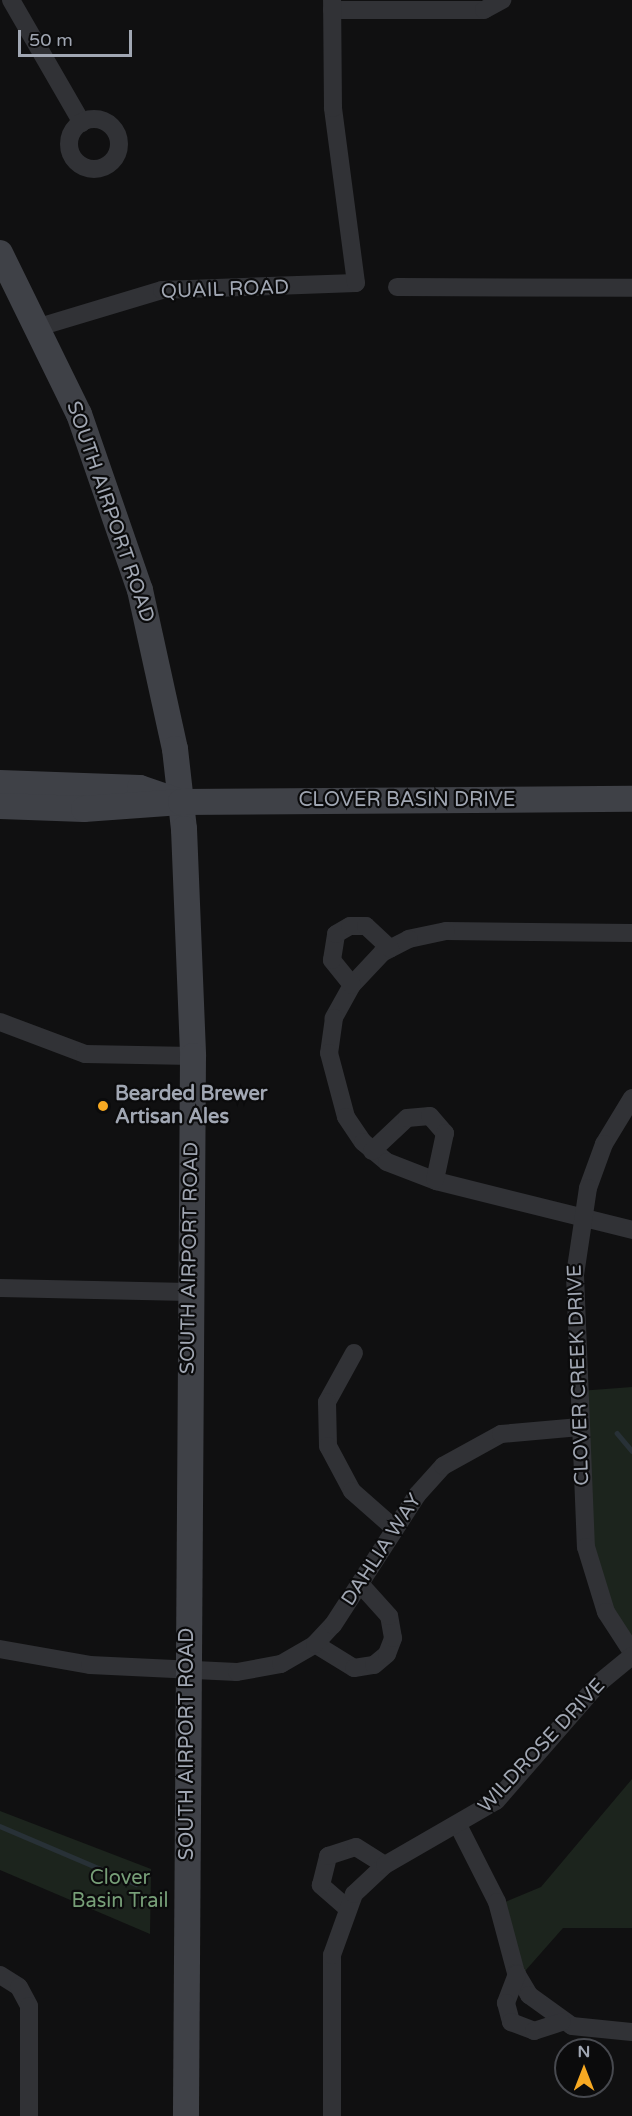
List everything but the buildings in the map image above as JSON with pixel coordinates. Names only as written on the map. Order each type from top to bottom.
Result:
[{"type":"main road","name":"SOUTH AIRPORT ROAD","points":[[0,253],[39,327],[79,414],[140,590],[161,676],[181,802],[190,900],[193,1056],[186,1669],[186,2116]]},
{"type":"main road","name":"CLOVER BASIN DRIVE","points":[[0,783],[140,788],[181,802]]},
{"type":"main road","name":"CLOVER BASIN DRIVE","points":[[0,806],[84,809],[181,802],[632,799]]},
{"type":"street","points":[[11,0],[82,123]]},
{"type":"street","points":[[332,5],[479,10],[502,0]]},
{"type":"street","name":"QUAIL ROAD","points":[[39,327],[162,290],[346,286],[357,281],[356,260],[334,121],[332,5]]},
{"type":"street","points":[[397,287],[632,288]]},
{"type":"street","points":[[352,985],[332,960],[336,934],[350,926],[366,926],[390,948]]},
{"type":"street","points":[[632,933],[439,932],[390,948],[352,985],[332,1023],[330,1068],[346,1117],[372,1151],[435,1180],[632,1230]]},
{"type":"street","points":[[0,1022],[85,1054],[193,1056]]},
{"type":"street","name":"CLOVER CREEK DRIVE","points":[[632,1098],[599,1155],[581,1217],[575,1275],[580,1427],[588,1559],[606,1612],[632,1654]]},
{"type":"street","points":[[372,1151],[409,1117],[430,1116],[446,1133],[435,1180]]},
{"type":"street","points":[[0,1288],[189,1292]]},
{"type":"street","points":[[354,1353],[327,1402],[328,1446],[351,1491],[394,1528]]},
{"type":"street","name":"DAHLIA WAY","points":[[0,1649],[65,1664],[237,1672],[271,1667],[315,1644],[361,1585],[394,1528],[430,1478],[476,1445],[524,1430],[580,1427]]},
{"type":"street","points":[[315,1644],[339,1663],[357,1668],[377,1664],[387,1654],[393,1638],[389,1616],[361,1585]]},
{"type":"street","name":"WILDROSE DRIVE","points":[[332,2116],[332,1955],[347,1908],[359,1888],[385,1865],[459,1827],[496,1801],[599,1683],[632,1654]]},
{"type":"street","points":[[459,1827],[497,1902],[516,1974],[533,2000],[562,2022],[586,2030],[632,2032]]},
{"type":"street","points":[[347,1908],[321,1885],[328,1856],[356,1847],[385,1865]]},
{"type":"street","points":[[516,1974],[506,2004],[512,2022],[534,2031],[562,2022]]},
{"type":"street","points":[[0,1975],[19,1987],[29,2006],[29,2116]]},
{"type":"green space","points":[[632,1387],[632,1652],[598,1595],[579,1391]]},
{"type":"green space","points":[[632,1779],[632,1928],[563,1928],[518,1979],[498,1905],[541,1887]]},
{"type":"green space","name":"Clover Basin Trail","points":[[0,1811],[151,1869],[150,1934],[0,1870]]},
{"type":"waterway","points":[[617,1433],[632,1451]]},
{"type":"waterway","points":[[0,1826],[136,1884]]},
{"type":"place","name":"Bearded Brewer Artisan Ales","points":[[103,1106]]}]
